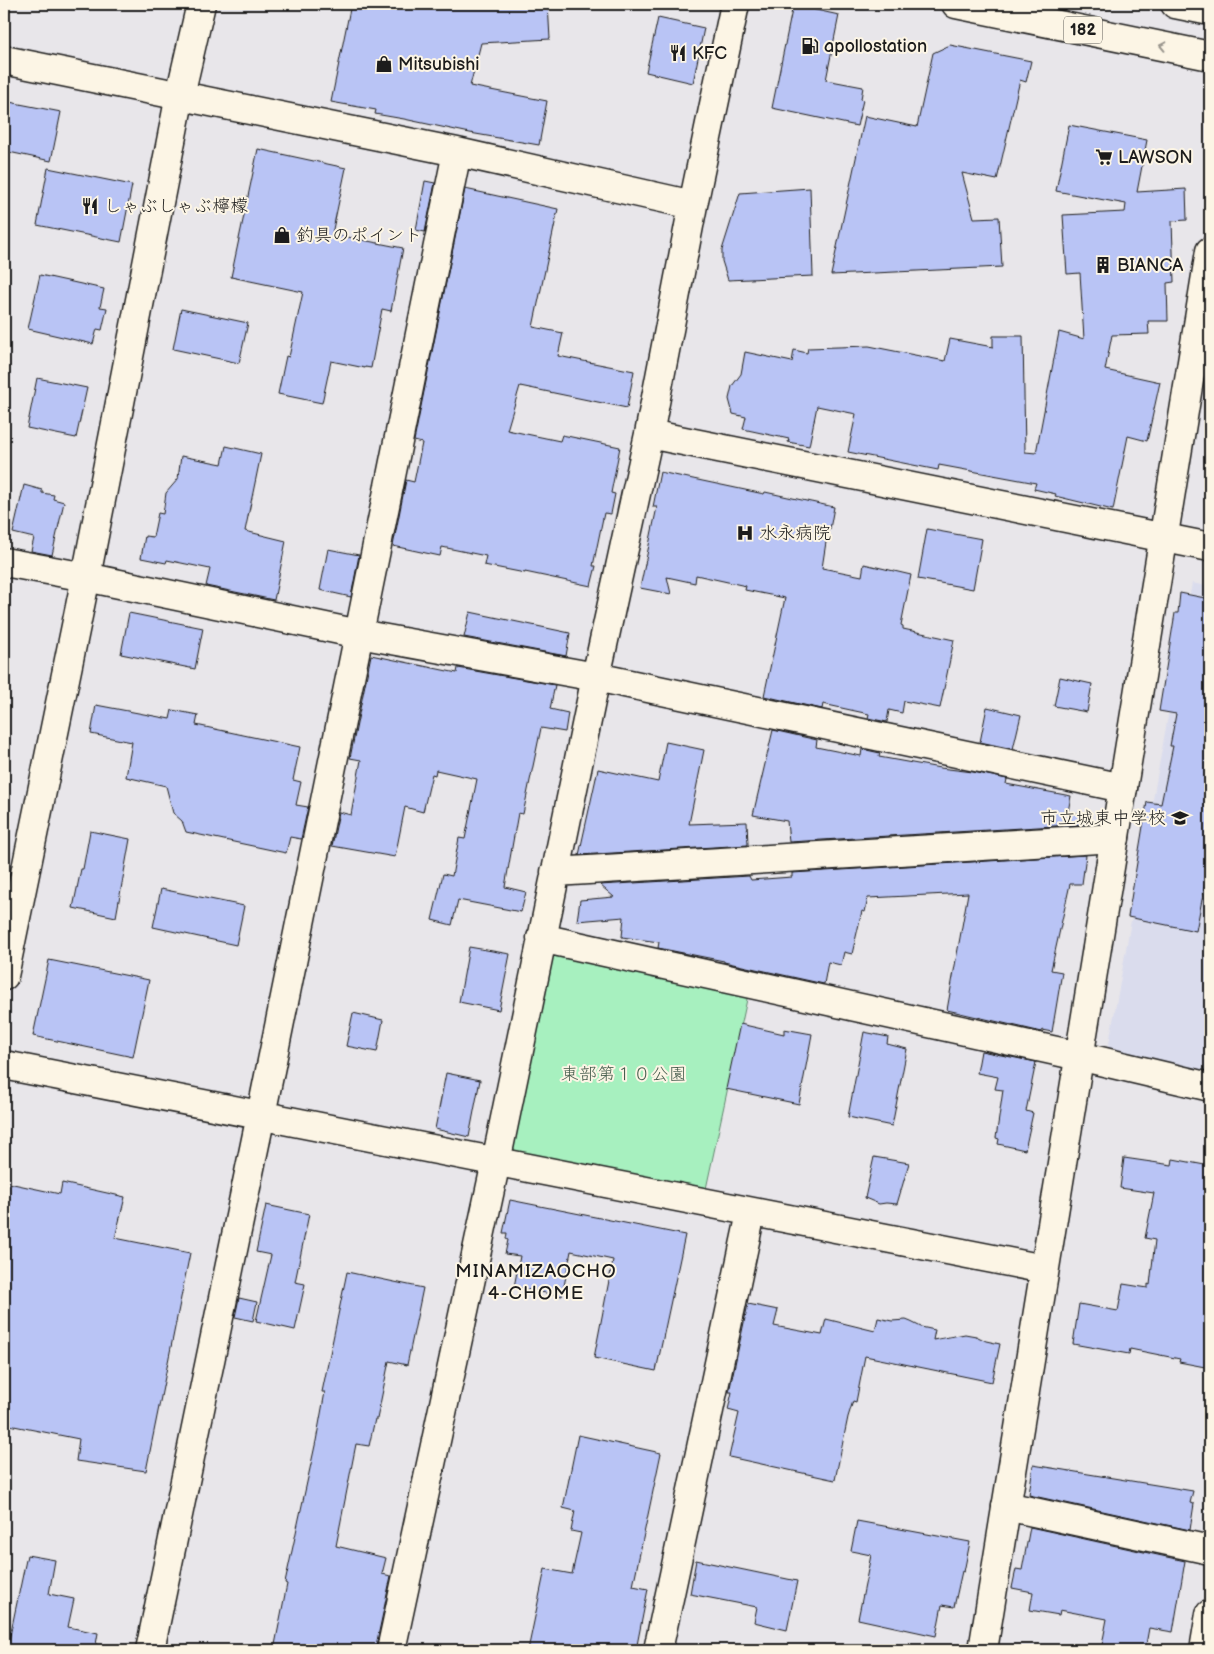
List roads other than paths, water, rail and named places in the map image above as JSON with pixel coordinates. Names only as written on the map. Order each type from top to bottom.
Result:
[{"type":"main road","points":[[4,976],[86,577],[180,95],[201,4]]},
{"type":"main road","points":[[391,1650],[649,434],[735,4]]},
{"type":"main road","name":"182","points":[[956,4],[1210,56]]},
{"type":"main road","points":[[1175,4],[1210,11]]},
{"type":"main road","points":[[4,60],[457,152],[694,205]]},
{"type":"main road","points":[[150,1650],[261,1116],[457,152]]},
{"type":"main road","points":[[983,1650],[1210,251]]},
{"type":"main road","points":[[649,434],[1210,547]]},
{"type":"main road","points":[[4,562],[86,577],[359,634],[596,677],[1123,788]]},
{"type":"main road","points":[[555,872],[1115,838]]},
{"type":"main road","points":[[541,938],[1079,1056],[1210,1087]]},
{"type":"main road","points":[[4,1064],[1044,1269]]},
{"type":"main road","points":[[658,1650],[750,1212]]},
{"type":"main road","points":[[1006,1506],[1210,1550]]},
{"type":"main road","points":[[1204,1650],[1210,1614]]},
{"type":"place","name":"apollostation","points":[[810,46]]},
{"type":"place","name":"KFC","points":[[678,53]]},
{"type":"place","name":"Mitsubishi","points":[[384,64]]},
{"type":"place","name":"LAWSON","points":[[1104,157]]},
{"type":"place","name":"しゃぶしゃぶ檸檬","points":[[90,206]]},
{"type":"place","name":"釣具のポイント","points":[[282,235]]},
{"type":"place","name":"BIANCA","points":[[1103,265]]},
{"type":"place","name":"水永病院","points":[[745,533]]},
{"type":"place","name":"市立城東中学校","points":[[1180,818]]},
{"type":"district","name":"MINAMIZAOCHO 4-CHOME","points":[[536,1282]]},
{"type":"park label","name":"東部第１０公園","points":[[624,1074]]}]
